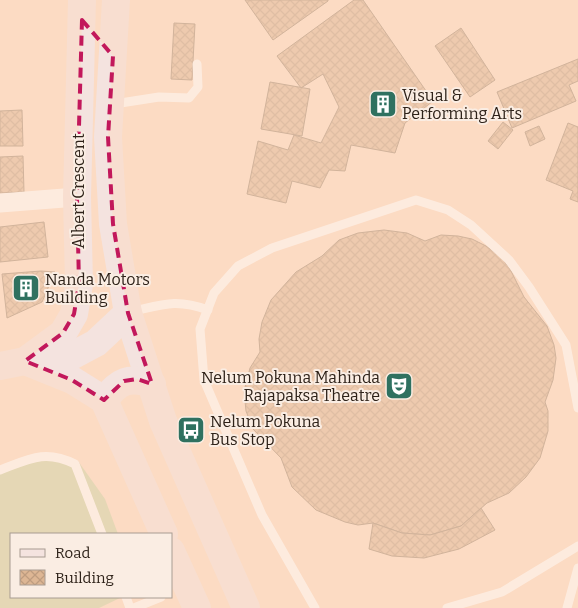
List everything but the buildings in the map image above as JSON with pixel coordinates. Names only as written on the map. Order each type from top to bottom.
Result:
[{"type":"main road","name":"Albert Crescent","points":[[116,0],[108,137],[113,224],[128,313],[163,421],[246,608]]},
{"type":"main road","name":"Albert Crescent","points":[[12,363],[62,332],[74,314],[79,284],[76,197],[82,10]]},
{"type":"main road","points":[[82,10],[113,56]]},
{"type":"main road","points":[[12,363],[66,359],[83,352],[96,343],[128,313]]},
{"type":"main road","points":[[12,363],[72,380],[104,400],[164,533]]},
{"type":"main road","points":[[104,400],[112,389],[124,381],[138,379],[152,384]]},
{"type":"main road","points":[[172,554],[188,594]]},
{"type":"street","points":[[0,203],[76,197]]},
{"type":"lane","points":[[111,104],[159,97],[189,98],[198,87],[197,64]]},
{"type":"lane","points":[[315,608],[262,515],[204,380],[200,329],[214,293],[238,266],[272,248],[416,200],[448,210],[471,225],[509,260],[529,287],[566,345],[578,408]]},
{"type":"lane","points":[[128,313],[187,302],[208,310]]},
{"type":"lane","points":[[0,470],[39,456],[59,456],[75,464],[102,533]]},
{"type":"lane","points":[[447,608],[502,592],[578,546]]},
{"type":"lane","points":[[567,608],[578,568]]},
{"type":"lane","points":[[134,608],[159,598]]},
{"type":"highlighted area","points":[[82,20],[113,56],[108,137],[113,224],[128,313],[152,384],[137,379],[124,381],[104,400],[72,380],[25,361],[63,333],[74,314],[79,284],[77,197]]},
{"type":"green space","points":[[60,455],[78,461],[105,499],[118,533],[10,533],[10,598],[120,598],[99,608],[0,608],[0,472],[23,462]]},
{"type":"place","name":"Visual & Performing Arts","points":[[383,104]]},
{"type":"place","name":"Nanda Motors Building","points":[[26,288]]},
{"type":"place","name":"Nelum Pokuna Mahinda Rajapaksa Theatre","points":[[399,386]]},
{"type":"place","name":"Nelum Pokuna Bus Stop","points":[[191,430]]}]
